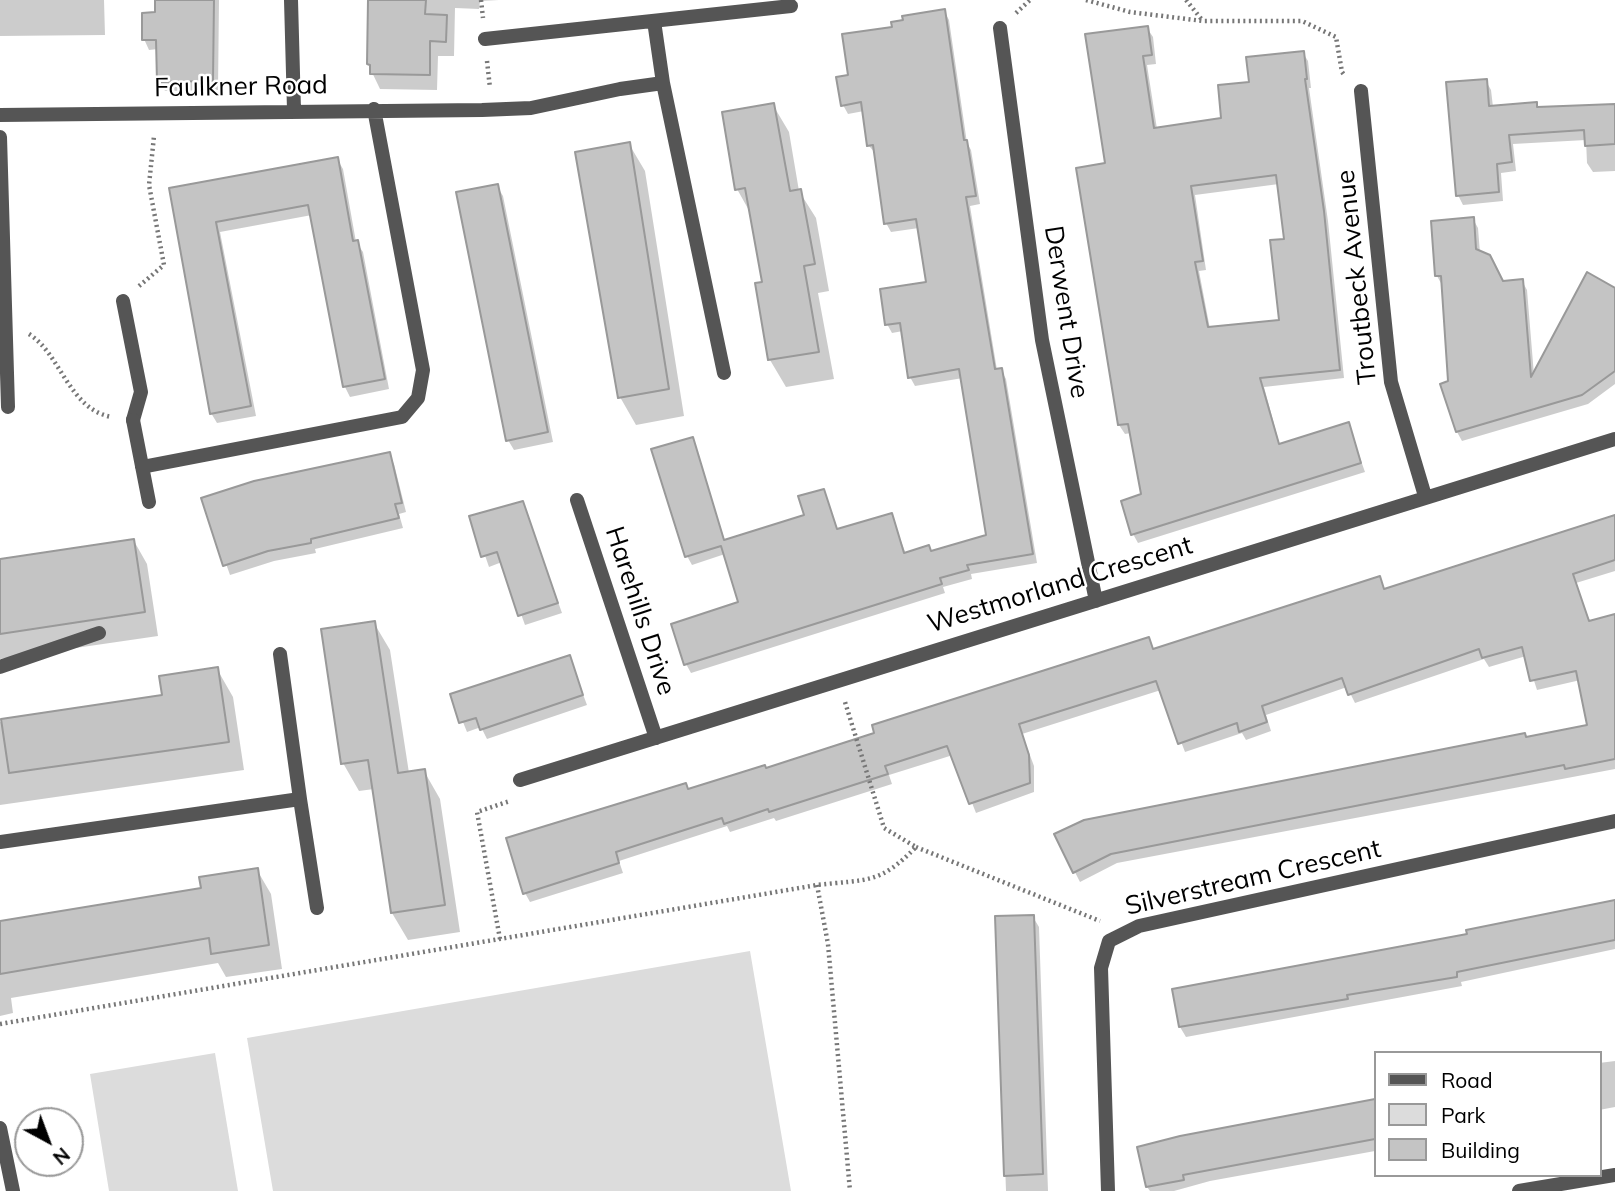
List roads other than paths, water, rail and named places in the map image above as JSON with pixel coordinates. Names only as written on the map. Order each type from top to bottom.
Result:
[{"type":"street","points":[[291,0],[294,110]]},
{"type":"street","points":[[485,39],[791,6]]},
{"type":"street","points":[[654,21],[663,83],[724,373]]},
{"type":"street","name":"Derwent Drive","points":[[1000,28],[1042,340],[1096,601]]},
{"type":"street","name":"Faulkner Road","points":[[0,115],[531,108],[620,89],[663,83]]},
{"type":"street","name":"Troutbeck Avenue","points":[[1362,91],[1391,382],[1425,496]]},
{"type":"street","points":[[142,467],[402,417],[418,398],[423,370],[374,109]]},
{"type":"street","points":[[0,138],[8,407]]},
{"type":"street","points":[[123,301],[141,392],[133,420],[149,502]]},
{"type":"street","name":"Westmorland Crescent","points":[[520,780],[837,679],[1615,439]]},
{"type":"street","name":"Harehills Drive","points":[[577,500],[656,738]]},
{"type":"street","points":[[0,667],[99,633]]},
{"type":"street","points":[[280,654],[317,908]]},
{"type":"street","points":[[0,842],[300,799]]},
{"type":"street","name":"Silverstream Crescent","points":[[1108,1191],[1101,968],[1109,941],[1139,926],[1615,821]]},
{"type":"street","points":[[0,1128],[13,1191]]},
{"type":"street","points":[[1519,1191],[1615,1175]]}]
